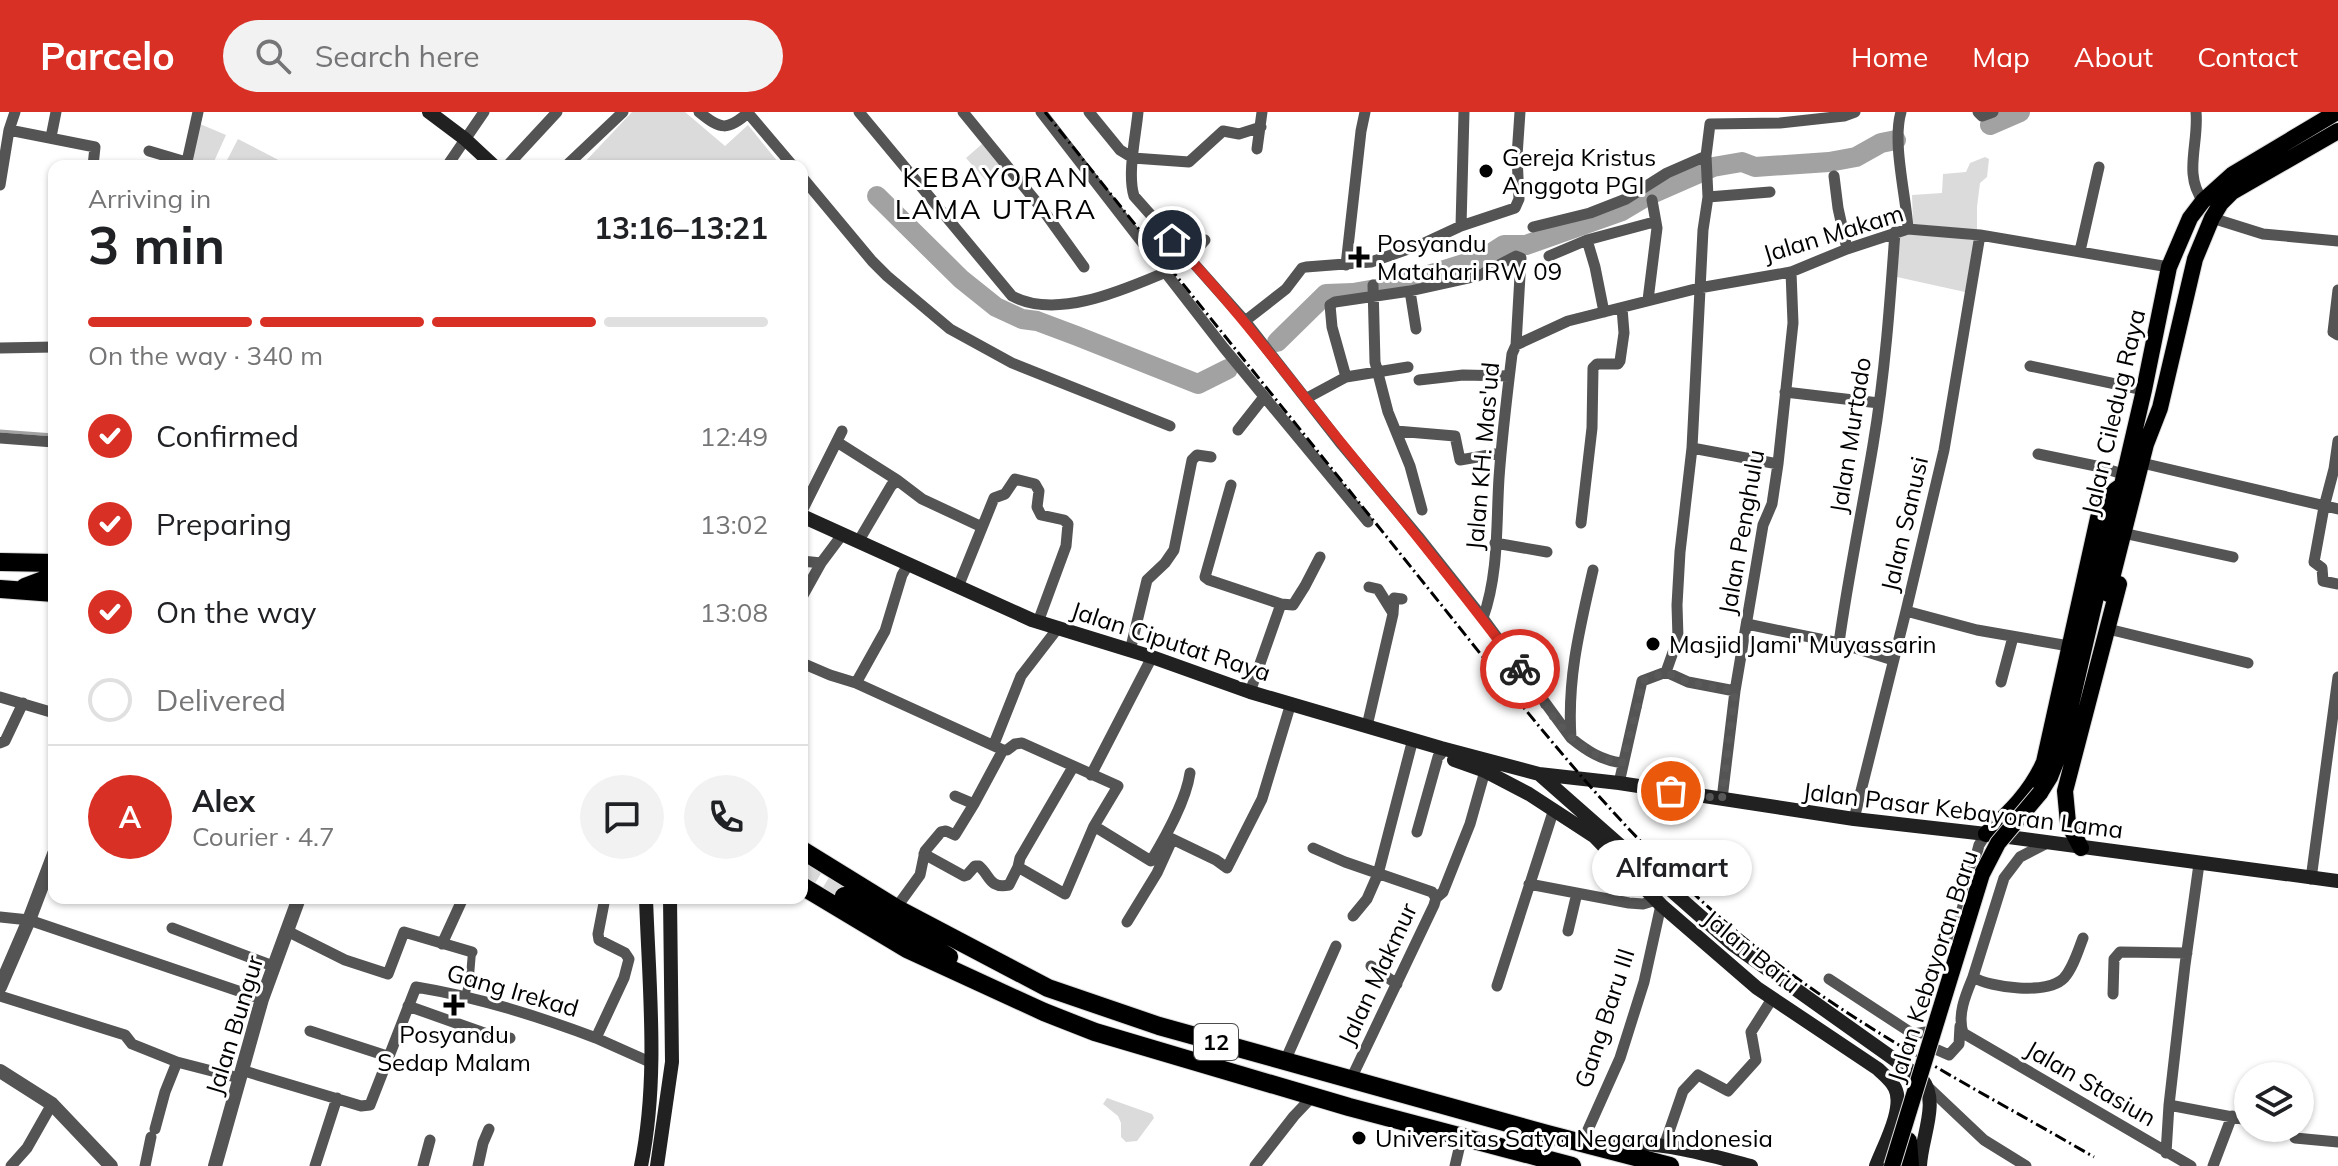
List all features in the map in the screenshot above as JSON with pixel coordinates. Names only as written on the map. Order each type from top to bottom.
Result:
[{"type":"highway","points":[[0,562],[48,563]]},
{"type":"highway","points":[[20,563],[48,572]]},
{"type":"highway","points":[[10,589],[48,576]]},
{"type":"highway","points":[[10,589],[48,592]]},
{"type":"highway","name":"12","points":[[808,854],[994,988]]},
{"type":"highway","name":"12","points":[[808,890],[907,949],[1095,1032],[1313,1096],[1572,1166]]},
{"type":"highway","name":"12","points":[[844,896],[890,913],[942,944],[1005,965],[1048,988],[1129,1016],[1670,1166]]},
{"type":"highway","points":[[1910,1166],[1916,1136]]},
{"type":"highway","points":[[1512,1149],[1540,1166]]},
{"type":"main road","name":"Jalan Ciledug Raya","points":[[2105,584],[2122,480],[2169,267],[2190,218],[2203,201],[2233,174],[2337,112]]},
{"type":"main road","points":[[434,114],[488,160]]},
{"type":"main road","name":"Jalan Ciledug Raya","points":[[2044,795],[2060,752],[2105,584],[2130,512],[2146,444],[2160,408],[2195,259],[2212,218],[2221,203],[2239,187],[2338,131]]},
{"type":"main road","points":[[2148,371],[2168,375]]},
{"type":"main road","points":[[1986,834],[2037,779],[2044,762],[2098,518],[2111,492],[2122,480]]},
{"type":"main road","points":[[2081,848],[2068,823],[2065,791],[2132,535],[2130,512]]},
{"type":"main road","name":"Jalan Ciputat Raya","points":[[808,517],[1038,622],[1152,657],[1250,692],[1413,739],[1441,751],[1539,774]]},
{"type":"main road","name":"Jalan Baru","points":[[1441,751],[1554,809],[1595,837],[1659,903],[1772,999],[1890,1080],[1897,1091],[1897,1104],[1876,1166]]},
{"type":"main road","name":"Jalan Pasar Kebayoran Lama","points":[[1539,774],[1619,783],[1854,819],[2338,881]]},
{"type":"main road","name":"Jalan Baru","points":[[1539,774],[1732,944],[1902,1064],[1928,1087]]},
{"type":"main road","name":"Jalan Pasar Kebayoran Lama","points":[[1553,784],[1584,778]]},
{"type":"main road","name":"Jalan Kebayoran Baru","points":[[1901,1166],[1916,1136],[1991,873],[2044,795]]},
{"type":"main road","name":"Jalan Kebayoran Baru","points":[[1892,1166],[1982,874],[1998,843],[2044,795]]},
{"type":"main road","points":[[641,1166],[649,1116],[652,1063],[646,904]]},
{"type":"main road","points":[[657,1166],[672,1062],[668,904]]},
{"type":"main road","points":[[1920,1166],[1916,1136],[1931,1104],[1928,1087]]},
{"type":"main road","points":[[649,1116],[665,1115]]},
{"type":"main road","points":[[1894,1120],[1903,1131],[1916,1136]]},
{"type":"main road","points":[[1589,1144],[1664,1146],[1751,1166]]},
{"type":"street","points":[[0,185],[15,112]]},
{"type":"street","points":[[51,137],[56,112]]},
{"type":"street","points":[[187,160],[198,112]]},
{"type":"street","points":[[451,160],[484,112]]},
{"type":"street","points":[[513,160],[557,112]]},
{"type":"street","points":[[572,160],[623,112]]},
{"type":"street","points":[[699,112],[715,124],[726,127],[736,124],[749,112],[788,160]]},
{"type":"street","points":[[859,112],[1012,296],[1034,305],[1059,305],[1087,299],[1166,272]]},
{"type":"street","points":[[963,112],[1068,242],[1084,267]]},
{"type":"street","points":[[1041,112],[1264,397],[1368,522]]},
{"type":"street","points":[[1089,112],[1120,150],[1133,158],[1189,162],[1223,131],[1239,134],[1261,127]]},
{"type":"street","points":[[1133,158],[1138,112]]},
{"type":"street","points":[[1257,149],[1262,112]]},
{"type":"street","points":[[1346,265],[1365,112]]},
{"type":"street","points":[[1461,226],[1464,112]]},
{"type":"street","points":[[1245,321],[1286,289],[1302,268],[1371,262],[1515,208],[1519,199],[1517,156],[1520,112]]},
{"type":"street","points":[[1666,672],[1678,638],[1680,552],[1692,448],[1699,288],[1712,118],[1772,118],[1855,112]]},
{"type":"street","points":[[1901,112],[1898,120],[1899,145],[1908,229]]},
{"type":"street","points":[[1978,112],[1982,116],[1993,112]]},
{"type":"street","points":[[2196,112],[2192,179],[2203,201]]},
{"type":"street","points":[[9,130],[95,147],[94,160]]},
{"type":"street","points":[[149,151],[175,160]]},
{"type":"street","name":"Jalan KH. Mas'ud","points":[[1133,158],[1134,196],[1245,321],[1483,618],[1571,738],[1606,761],[1622,763]]},
{"type":"street","points":[[1533,227],[1590,213],[1626,199],[1667,173],[1707,166]]},
{"type":"street","points":[[2080,251],[2099,167]]},
{"type":"street","points":[[1834,176],[1847,249]]},
{"type":"street","points":[[808,184],[879,269],[950,329],[1012,363],[1170,426]]},
{"type":"street","points":[[1708,197],[1770,192]]},
{"type":"street","points":[[1648,300],[1657,228],[1652,200]]},
{"type":"street","points":[[2212,218],[2263,234],[2338,241]]},
{"type":"street","points":[[1549,256],[1587,240],[1654,222]]},
{"type":"street","name":"Jalan Makam","points":[[1516,345],[1568,321],[1699,288],[1791,272],[1908,229],[1980,235],[2169,267]]},
{"type":"street","name":"Jalan Murtado","points":[[1839,643],[1874,443],[1888,340],[1895,232]]},
{"type":"street","name":"Jalan Sanusi","points":[[1854,819],[1947,437],[1980,235]]},
{"type":"street","points":[[1189,258],[1205,240]]},
{"type":"street","points":[[1587,240],[1604,312]]},
{"type":"street","name":"Jalan KH. Mas'ud","points":[[1410,291],[1478,276],[1516,256],[1522,260],[1516,345],[1512,354],[1501,453],[1491,594],[1483,618]]},
{"type":"street","name":"Jalan Penghulu","points":[[1722,799],[1735,691],[1763,525],[1772,504],[1778,464],[1793,323],[1791,272]]},
{"type":"street","points":[[2338,290],[2333,332],[2338,335]]},
{"type":"street","points":[[1373,291],[1375,362],[1388,412],[1410,466],[1422,510]]},
{"type":"street","points":[[1346,377],[1332,327],[1330,305],[1373,291],[1410,291],[1416,329]]},
{"type":"street","points":[[1581,523],[1592,428],[1593,368],[1597,364],[1618,364],[1620,361],[1624,333],[1622,308]]},
{"type":"street","points":[[0,348],[48,347]]},
{"type":"street","points":[[2030,366],[2144,390]]},
{"type":"street","points":[[1307,398],[1346,377],[1408,367]]},
{"type":"street","points":[[1419,380],[1463,375],[1509,376]]},
{"type":"street","points":[[1785,392],[1879,403]]},
{"type":"street","points":[[1238,430],[1264,397]]},
{"type":"street","points":[[1396,431],[1455,436],[1460,460],[1501,453]]},
{"type":"street","points":[[808,501],[839,436],[922,499],[982,527]]},
{"type":"street","points":[[0,438],[48,442]]},
{"type":"street","points":[[2338,441],[2314,562],[2322,568],[2323,581],[2338,584]]},
{"type":"street","points":[[1692,448],[1778,464]]},
{"type":"street","points":[[2038,454],[2096,466],[2122,480]]},
{"type":"street","points":[[1130,651],[1147,580],[1174,550],[1192,460],[1199,455],[1211,457]]},
{"type":"street","points":[[2142,463],[2338,509]]},
{"type":"street","points":[[958,587],[994,498],[1005,494],[1012,480],[1017,478],[1037,486],[1037,507],[1041,515],[1064,520],[1068,524],[1066,546],[1038,622]]},
{"type":"street","points":[[858,542],[897,480]]},
{"type":"street","points":[[1231,485],[1205,577],[1281,604],[1293,605],[1320,557]]},
{"type":"street","points":[[808,586],[842,535]]},
{"type":"street","points":[[2132,535],[2233,557]]},
{"type":"street","points":[[1495,543],[1547,552]]},
{"type":"street","points":[[808,562],[821,563]]},
{"type":"street","points":[[856,683],[885,631],[908,565]]},
{"type":"street","points":[[1571,738],[1569,695],[1574,655],[1593,570]]},
{"type":"street","points":[[1369,587],[1378,589],[1393,614]]},
{"type":"street","points":[[1367,726],[1394,598],[1402,599]]},
{"type":"street","points":[[1250,692],[1281,604]]},
{"type":"street","points":[[1906,611],[1977,630],[2069,646]]},
{"type":"street","points":[[1747,624],[1839,643],[1893,660]]},
{"type":"street","points":[[890,913],[920,875],[924,854],[941,832],[955,835],[974,804],[998,747],[1021,676],[1058,628]]},
{"type":"street","points":[[2108,629],[2248,663]]},
{"type":"street","points":[[2001,682],[2013,637]]},
{"type":"street","points":[[1091,775],[1152,657]]},
{"type":"street","points":[[808,666],[947,722],[998,747],[1007,750],[1022,743],[1118,786],[1094,826],[1065,894],[1018,867]]},
{"type":"street","points":[[1619,783],[1642,681],[1666,672],[1688,682],[1735,691]]},
{"type":"street","points":[[2311,879],[2338,677]]},
{"type":"street","points":[[0,697],[48,711]]},
{"type":"street","points":[[0,743],[5,741],[23,703]]},
{"type":"street","points":[[1169,838],[1227,868],[1262,799],[1291,703]]},
{"type":"street","name":"Jalan Makmur","points":[[1351,1079],[1436,898],[1432,892],[1378,874],[1413,739]]},
{"type":"street","points":[[1417,832],[1441,751]]},
{"type":"street","points":[[924,854],[964,876],[975,866],[980,867],[990,881],[1009,885],[1020,858],[1073,767]]},
{"type":"street","points":[[1436,898],[1443,892],[1470,824],[1485,771]]},
{"type":"street","points":[[1127,922],[1157,873],[1190,773]]},
{"type":"street","points":[[955,796],[974,804]]},
{"type":"street","points":[[1497,986],[1554,809]]},
{"type":"street","points":[[1094,826],[1151,861],[1169,838]]},
{"type":"street","points":[[1986,834],[1979,845],[1926,1032],[1933,1048],[1949,1055],[1959,1044],[1960,1023],[2004,878],[2020,857],[2047,843]]},
{"type":"street","points":[[1313,848],[1378,874],[1367,899],[1353,916]]},
{"type":"street","points":[[2166,1153],[2169,1105],[2199,864]]},
{"type":"street","points":[[0,987],[48,870]]},
{"type":"street","points":[[1529,884],[1643,904],[1659,903]]},
{"type":"street","points":[[1568,931],[1577,893]]},
{"type":"street","name":"Gang Baru III","points":[[1589,1144],[1648,967],[1659,903]]},
{"type":"street","name":"Jalan Bungur","points":[[215,1166],[262,999],[297,904]]},
{"type":"street","points":[[442,944],[460,904]]},
{"type":"street","name":"Gang Irekad","points":[[596,1038],[624,978],[629,959],[625,953],[599,940],[604,904]]},
{"type":"street","points":[[0,917],[29,920],[262,999]]},
{"type":"street","points":[[172,928],[273,966]]},
{"type":"street","points":[[287,931],[345,960],[388,974],[404,932],[472,952],[465,997]]},
{"type":"street","points":[[1973,977],[2015,988],[2055,985],[2067,973],[2083,938]]},
{"type":"street","points":[[1285,1061],[1336,946]]},
{"type":"street","points":[[2113,994],[2114,959],[2120,952],[2187,953]]},
{"type":"street","points":[[1371,966],[1397,984]]},
{"type":"street","points":[[1829,979],[1913,1034],[1926,1032]]},
{"type":"street","name":"Gang Irekad","points":[[408,1006],[418,987],[465,997],[546,1019],[652,1063]]},
{"type":"street","points":[[0,996],[125,1035],[132,1044],[177,1062],[240,1074],[361,1106],[370,1105],[408,1006],[504,1040],[510,1038]]},
{"type":"street","points":[[1664,1146],[1683,1091],[1698,1075],[1728,1091],[1756,1060],[1751,1032],[1772,999]]},
{"type":"street","name":"Jalan Stasiun","points":[[1960,1023],[1963,1033],[2191,1166]]},
{"type":"street","points":[[310,1031],[387,1056]]},
{"type":"street","points":[[145,1166],[165,1092],[177,1062]]},
{"type":"street","points":[[0,1071],[52,1104],[111,1166]]},
{"type":"street","points":[[1285,1087],[1294,1116]]},
{"type":"street","points":[[1928,1087],[1984,1140],[2026,1166]]},
{"type":"street","points":[[1255,1166],[1313,1096]]},
{"type":"street","points":[[315,1166],[337,1098]]},
{"type":"street","points":[[11,1166],[27,1148],[52,1104]]},
{"type":"street","points":[[2169,1105],[2232,1116],[2213,1166]]},
{"type":"street","points":[[478,1166],[489,1129]]},
{"type":"street","points":[[1455,1166],[1462,1136]]},
{"type":"street","points":[[423,1166],[430,1140]]},
{"type":"street","points":[[2314,1140],[2338,1142]]},
{"type":"shaded area","points":[[632,112],[685,112],[725,146],[748,125],[776,160],[587,160]]},
{"type":"shaded area","points":[[200,124],[226,135],[215,160],[191,160]]},
{"type":"shaded area","points":[[238,139],[278,160],[227,160]]},
{"type":"shaded area","points":[[982,144],[1005,170],[989,184],[966,158]]},
{"type":"shaded area","points":[[1985,157],[1989,159],[1987,177],[1980,183],[1977,230],[1913,224],[1912,195],[1942,193],[1943,174],[1966,172],[1970,163]]},
{"type":"shaded area","points":[[1912,233],[1975,240],[1965,292],[1897,277],[1900,237]]},
{"type":"shaded area","points":[[1107,1098],[1152,1114],[1154,1118],[1137,1141],[1126,1142],[1121,1137],[1118,1116],[1103,1104]]},
{"type":"waterway","points":[[1990,125],[2020,112]]},
{"type":"waterway","points":[[1277,342],[1326,294],[1393,286],[1470,262],[1504,245],[1526,245],[1622,211],[1649,195],[1713,167],[1742,162],[1755,167],[1829,162],[1856,157],[1881,143],[1896,140]]},
{"type":"waterway","points":[[877,196],[961,279],[996,307],[1198,384],[1228,369]]},
{"type":"waterway","points":[[0,431],[48,435]]},
{"type":"tunnel","points":[[808,874],[844,896]]},
{"type":"railway","points":[[1045,112],[1544,732],[1669,870],[1762,952],[1841,1009],[2094,1157]]},
{"type":"way so far","points":[[1520,669],[1571,738],[1606,761],[1622,763],[1642,681],[1666,672],[1688,682],[1735,691],[1722,799],[1671,791]]},
{"type":"place","name":"Gereja Kristus Anggota PGI","points":[[1486,171]]},
{"type":"place","name":"Posyandu Matahari RW 09","points":[[1359,257]]},
{"type":"place","name":"Masjid Jami' Muyassarin","points":[[1653,644]]},
{"type":"place","name":"Alfamart","points":[[1671,791]]},
{"type":"place","name":"Posyandu Sedap Malam","points":[[454,1005]]},
{"type":"place","name":"Universitas Satya Negara Indonesia","points":[[1359,1138]]},
{"type":"district","name":"KEBAYORAN LAMA UTARA","points":[[996,192]]},
{"type":"route","points":[[1172,240],[1245,321],[1483,618],[1520,669]]}]
